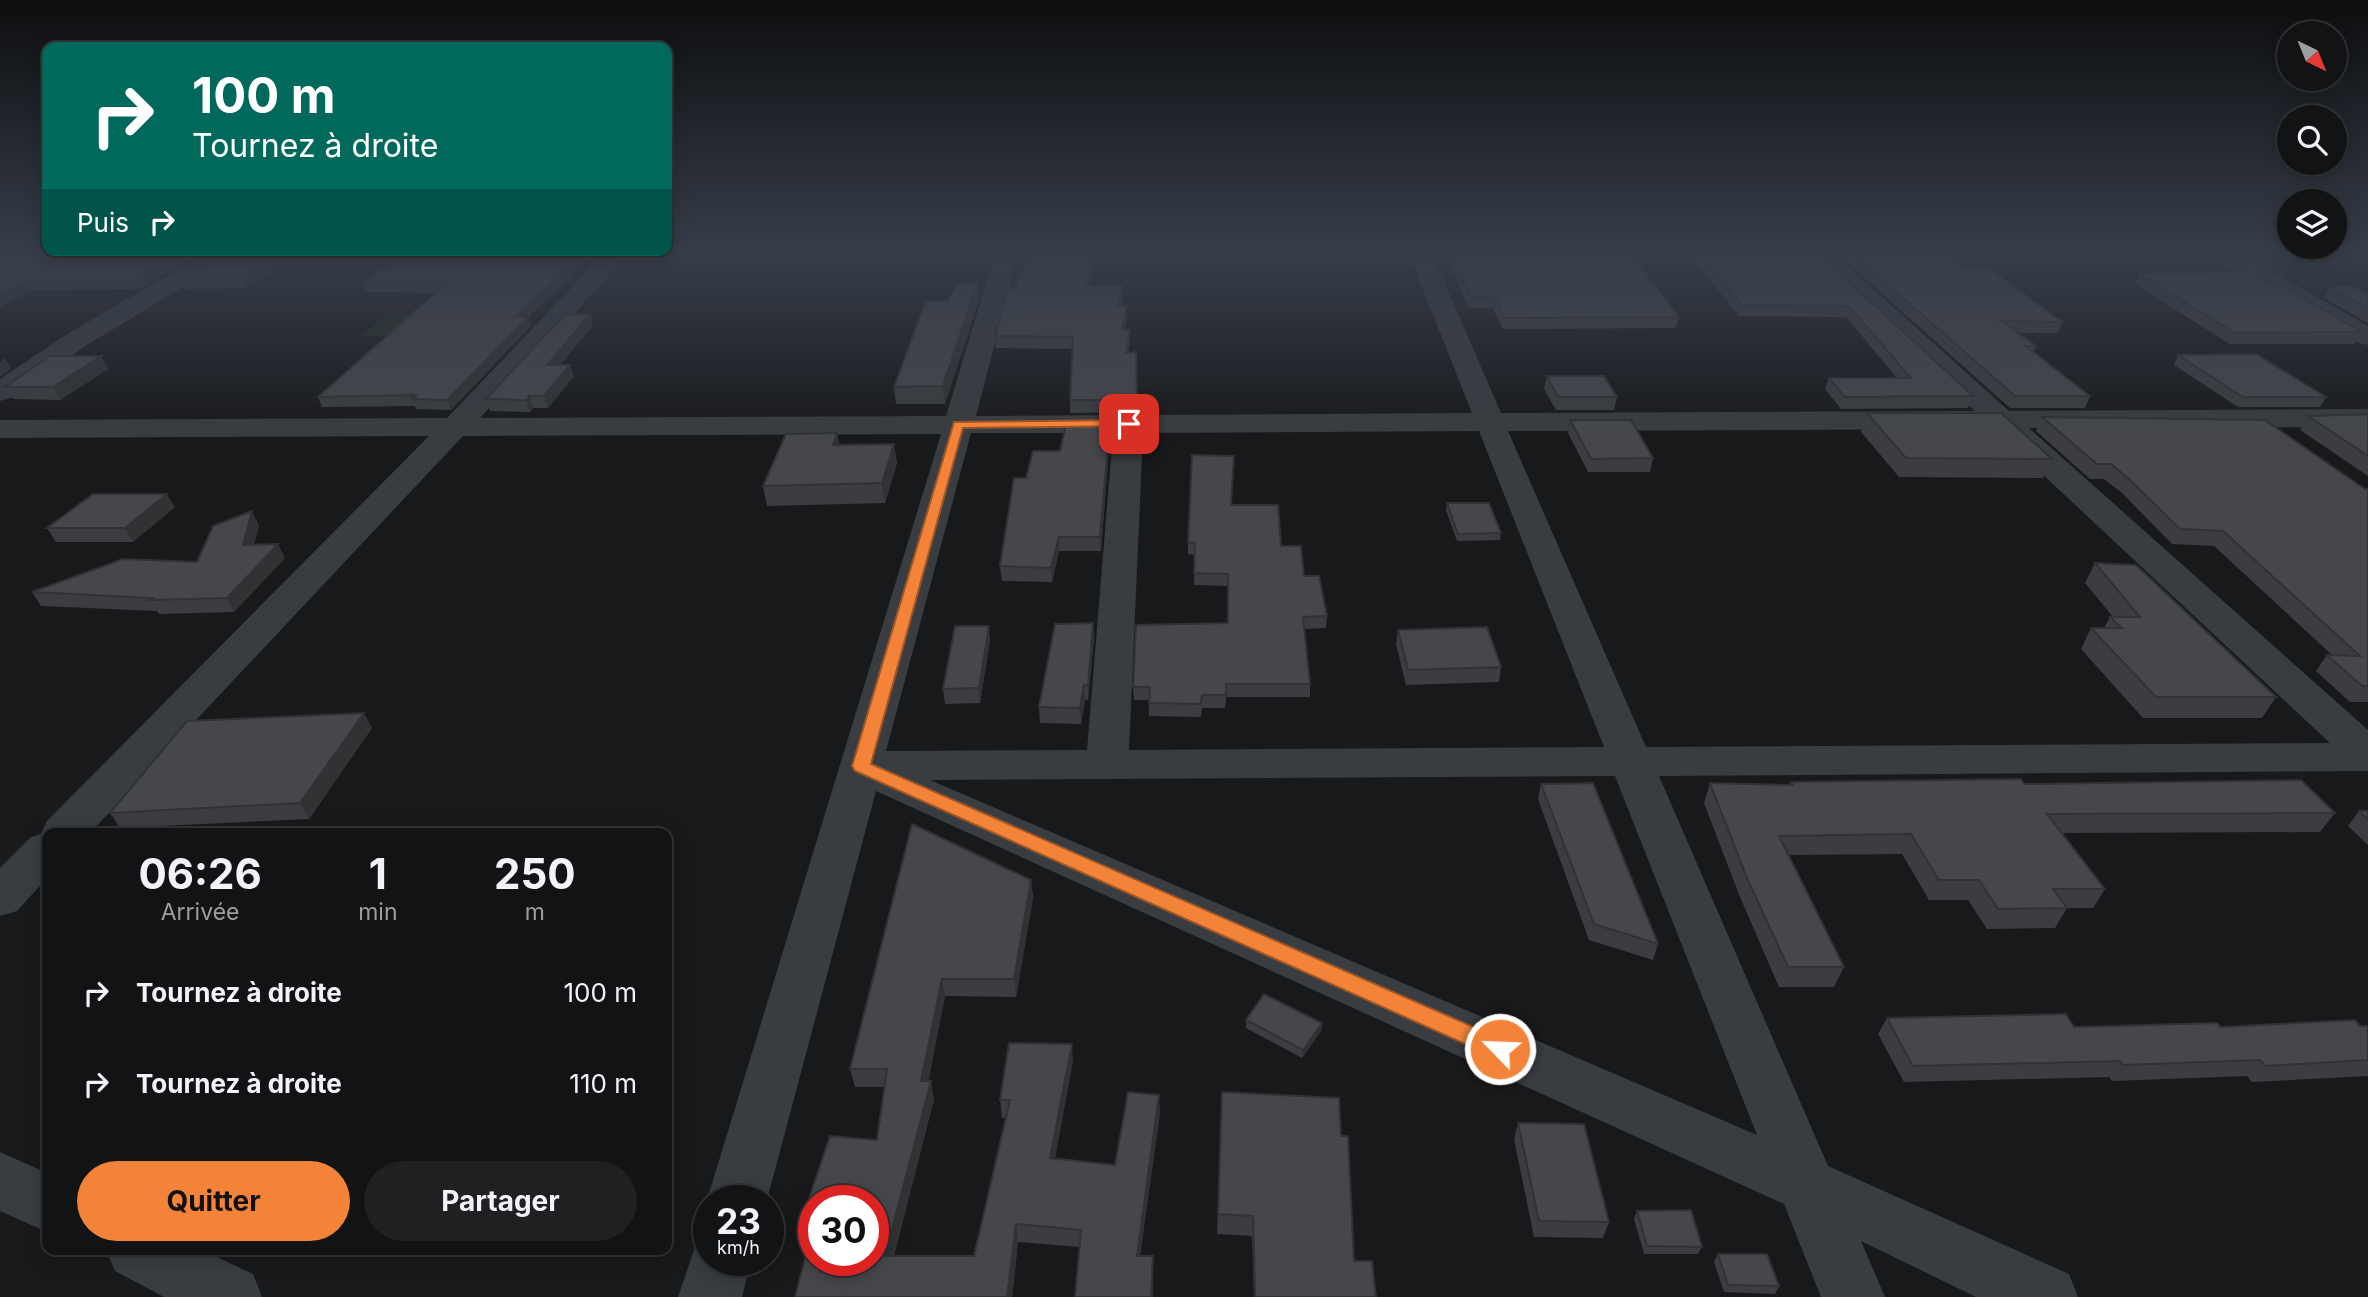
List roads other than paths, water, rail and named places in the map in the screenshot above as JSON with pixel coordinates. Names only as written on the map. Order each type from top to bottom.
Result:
[{"type":"street","points":[[0,392],[119,315]]},
{"type":"street","points":[[68,828],[560,315]]},
{"type":"street","points":[[741,1185],[990,315]]},
{"type":"street","points":[[1445,315],[1853,1297]]},
{"type":"street","points":[[1886,315],[2368,755]]},
{"type":"street","points":[[2329,315],[2368,337]]},
{"type":"street","points":[[0,429],[2368,418]]},
{"type":"street","points":[[2259,419],[2303,449]]},
{"type":"street","points":[[1107,765],[1129,424]]},
{"type":"street","points":[[861,766],[2368,755]]},
{"type":"street","points":[[861,766],[1806,1185],[2046,1297]]},
{"type":"street","points":[[0,898],[42,854]]},
{"type":"street","points":[[0,1180],[42,1201]]},
{"type":"street","points":[[147,1255],[230,1297]]},
{"type":"street","points":[[710,1297],[716,1276]]}]
